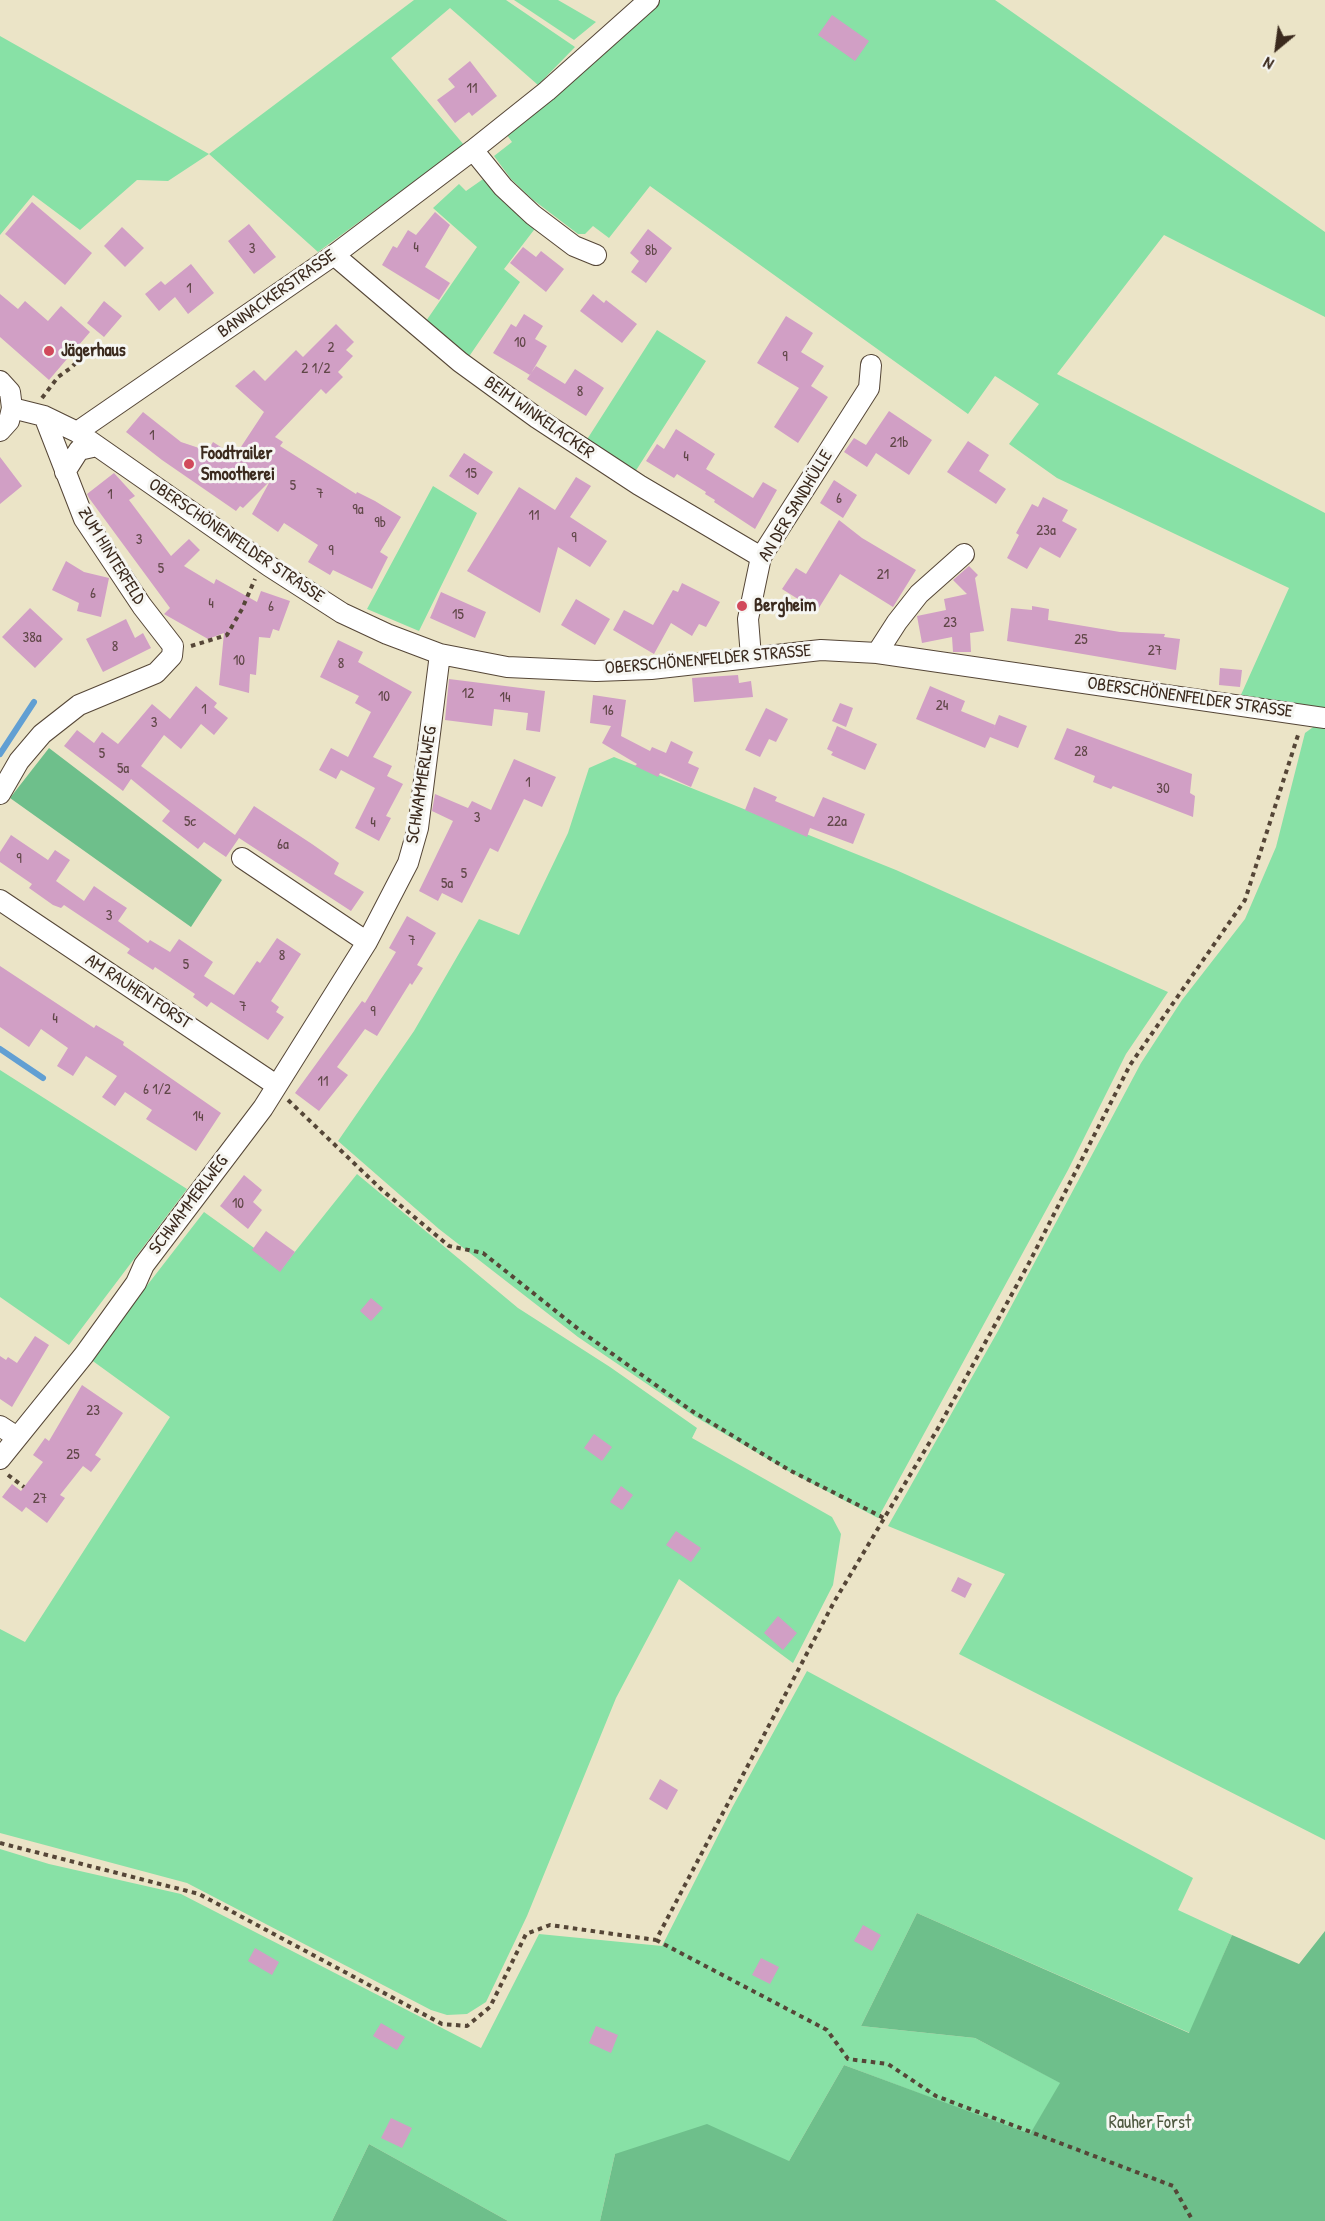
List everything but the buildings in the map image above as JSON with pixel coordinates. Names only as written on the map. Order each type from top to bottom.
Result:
[{"type":"street","name":"BANNACKERSTRASSE","points":[[77,432],[334,255],[547,91],[649,0]]},
{"type":"street","points":[[473,150],[503,187],[533,215],[574,246],[596,255]]},
{"type":"street","name":"BEIM WINKELACKER","points":[[334,255],[451,355],[537,418],[639,485],[761,558]]},
{"type":"street","name":"AN DER SANDHÜLLE","points":[[751,657],[748,619],[761,558],[869,388],[871,365]]},
{"type":"street","points":[[0,381],[10,392],[12,408],[9,421],[0,431]]},
{"type":"street","name":"OBERSCHÖNENFELDER STRASSE","points":[[12,408],[38,415],[77,432],[263,562],[342,612],[387,634],[440,654],[507,667],[575,671],[651,669],[821,650],[877,653],[1325,718]]},
{"type":"street","name":"ZUM HINTERFELD","points":[[38,415],[84,519],[172,651]]},
{"type":"street","points":[[65,472],[79,450],[97,446]]},
{"type":"street","points":[[877,653],[918,594],[964,554]]},
{"type":"street","points":[[0,794],[19,761],[42,734],[79,705],[156,673],[172,651]]},
{"type":"street","name":"SCHWAMMERLWEG","points":[[0,1459],[84,1354],[136,1282],[144,1265],[263,1108],[367,942],[408,863],[418,828],[440,654]]},
{"type":"street","points":[[242,858],[367,942]]},
{"type":"street","name":"AM RAUHEN FORST","points":[[0,900],[276,1085]]},
{"type":"street","points":[[0,1426],[17,1437]]},
{"type":"path","points":[[38,415],[58,377],[72,368],[82,356]]},
{"type":"path","points":[[172,651],[204,644],[227,635],[242,609],[263,562]]},
{"type":"path","points":[[656,1940],[834,1602],[937,1430],[1017,1284],[1130,1065],[1245,900],[1305,714]]},
{"type":"path","points":[[276,1085],[288,1100],[382,1190],[449,1246],[483,1253],[582,1332],[692,1411],[789,1470],[884,1518]]},
{"type":"path","points":[[0,1470],[24,1487]]},
{"type":"path","points":[[0,1843],[199,1894],[442,2024],[467,2026],[490,2007],[526,1934],[550,1926],[656,1940],[827,2031],[848,2059],[888,2064],[936,2096],[1173,2186],[1193,2221]]},
{"type":"green space","points":[[414,0],[506,0],[575,47],[538,85],[450,8],[391,58],[464,145],[318,252],[209,154]]},
{"type":"green space","points":[[514,0],[558,0],[596,22],[574,40]]},
{"type":"green space","points":[[657,0],[995,0],[1325,232],[1325,317],[1164,235],[1057,374],[1325,513],[1325,708],[1240,697],[1289,588],[1057,478],[1009,444],[1039,404],[995,376],[968,414],[650,186],[609,238],[593,226],[585,234],[578,234],[532,199],[511,179],[494,156],[512,142],[504,131]]},
{"type":"green space","points":[[0,36],[209,154],[168,181],[137,180],[80,230],[33,195],[0,235]]},
{"type":"green space","points":[[486,177],[537,226],[504,269],[520,282],[468,358],[424,324],[477,247],[433,208],[459,184],[466,191]]},
{"type":"green space","points":[[657,330],[706,361],[635,472],[586,441]]},
{"type":"green space","points":[[433,486],[477,513],[419,631],[367,609]]},
{"type":"green space","points":[[1316,725],[1325,725],[1325,1840],[959,1654],[1005,1574],[888,1526],[998,1331],[1141,1063],[1182,1000],[1245,919],[1276,847],[1305,733]]},
{"type":"green space","points":[[49,748],[222,880],[191,927],[10,798]]},
{"type":"green space","points":[[614,757],[896,870],[1168,992],[1126,1054],[1068,1170],[878,1518],[790,1472],[694,1416],[578,1337],[439,1229],[338,1141],[414,1031],[479,919],[519,935],[568,833],[589,768]]},
{"type":"green space","points":[[0,1070],[187,1189],[69,1345],[0,1297]]},
{"type":"green space","points":[[357,1174],[518,1308],[610,1367],[697,1428],[692,1438],[832,1517],[841,1534],[833,1585],[793,1663],[679,1579],[616,1698],[527,1916],[486,2002],[467,2014],[447,2015],[431,2010],[187,1883],[0,1833],[0,1629],[25,1642],[170,1417],[90,1359],[204,1212],[282,1268]]},
{"type":"green space","points":[[807,1671],[1193,1878],[1178,1910],[1232,1935],[1190,2033],[917,1913],[861,2026],[975,2038],[1061,2083],[1030,2135],[844,2065],[789,2161],[615,2154],[600,2221],[508,2221],[369,2144],[332,2221],[0,2221],[0,1849],[49,1864],[181,1894],[481,2048],[539,1934],[662,1946],[733,1806]]},
{"type":"green space","name":"Rauher Forst","points":[[917,1913],[1189,2033],[1232,1935],[1299,1964],[1325,1931],[1325,2221],[600,2221],[615,2154],[707,2124],[789,2161],[844,2065],[1030,2134],[1060,2083],[975,2038],[861,2026]]},
{"type":"green space","points":[[369,2144],[463,2196],[508,2221],[332,2221]]},
{"type":"waterway","points":[[0,754],[34,702]]},
{"type":"waterway","points":[[0,1049],[43,1078]]},
{"type":"place","name":"Jägerhaus","points":[[49,351]]},
{"type":"place","name":"Foodtrailer Smootherei","points":[[189,464]]},
{"type":"place","name":"Bergheim","points":[[742,606]]}]
